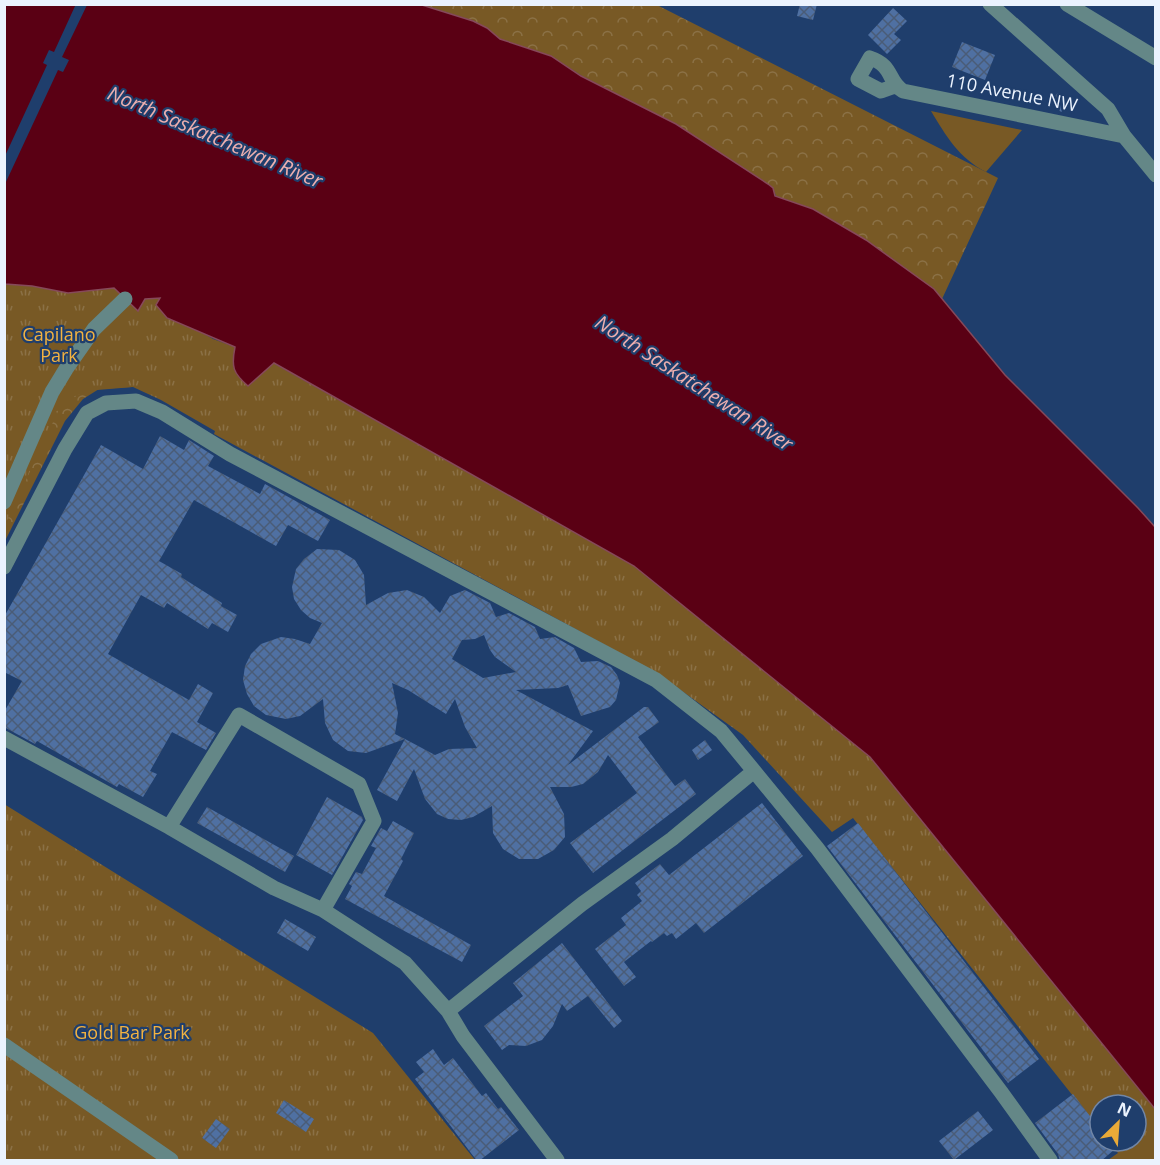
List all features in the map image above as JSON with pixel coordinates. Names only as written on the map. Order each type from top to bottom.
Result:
[{"type":"street","points":[[990,4],[1108,109],[1124,136],[1155,175]]},
{"type":"street","points":[[1067,4],[1155,58]]},
{"type":"street","name":"110 Avenue NW","points":[[895,86],[903,91],[1124,136]]},
{"type":"street","points":[[4,502],[52,392],[94,329],[125,299]]},
{"type":"street","points":[[4,567],[65,449],[87,413],[106,403],[136,401],[162,412],[230,454],[656,680],[721,731],[754,771],[817,848],[1001,1092],[1050,1161]]},
{"type":"street","points":[[169,827],[238,715],[359,784],[374,821],[323,910]]},
{"type":"street","points":[[4,738],[169,827],[274,888],[323,910],[405,963],[448,1011],[557,1161]]},
{"type":"street","points":[[448,1011],[582,904],[672,839],[754,771]]},
{"type":"street","points":[[4,1045],[171,1161]]},
{"type":"green space","points":[[423,5],[657,5],[998,178],[942,299],[934,289],[866,241],[813,209],[776,196],[773,188],[768,184],[677,125],[582,76],[551,56],[500,39],[474,21]]},
{"type":"green space","points":[[931,111],[1022,130],[986,172],[961,153],[948,138]]},
{"type":"green space","name":"Capilano Park","points":[[5,284],[32,286],[68,293],[114,288],[137,310],[145,299],[160,298],[194,328],[213,339],[235,347],[248,385],[273,363],[634,566],[870,757],[1142,1093],[1088,1093],[1088,1115],[853,818],[832,832],[743,735],[657,673],[214,434],[215,431],[161,400],[133,387],[85,391],[61,405],[5,525]]},
{"type":"green space","points":[[78,356],[132,387],[99,389],[83,399],[65,421],[5,541],[5,513]]},
{"type":"green space","name":"Gold Bar Park","points":[[4,804],[373,1033],[475,1160],[5,1160]]},
{"type":"green space","points":[[1148,1100],[1155,1109],[1155,1160],[1108,1160],[1118,1153],[1148,1153]]},
{"type":"water","name":"North Saskatchewan River","points":[[4,5],[422,5],[473,21],[487,28],[500,39],[551,56],[581,76],[676,124],[768,184],[773,188],[775,196],[813,209],[866,240],[934,289],[1005,375],[1155,527],[1155,1109],[1148,1100],[1148,1093],[1142,1093],[870,757],[634,566],[274,363],[248,386],[234,369],[235,347],[167,318],[156,305],[160,298],[145,299],[138,311],[114,288],[68,293],[32,286],[5,284]]},
{"type":"pier","points":[[76,4],[87,5],[62,57],[69,60],[63,72],[58,70],[5,184],[5,156],[47,65],[43,63],[49,50],[54,52]]},
{"type":"building","points":[[800,4],[817,4],[813,20],[797,16]]},
{"type":"building","points":[[893,8],[907,21],[894,34],[901,40],[887,54],[868,35]]},
{"type":"building","points":[[962,42],[995,55],[985,80],[952,67]]},
{"type":"building","points":[[1058,93],[1069,105],[1061,112],[1050,101]]},
{"type":"building","points":[[160,436],[184,450],[189,440],[214,456],[208,466],[260,494],[265,484],[330,520],[318,541],[288,525],[276,546],[194,500],[159,561],[182,574],[181,577],[237,615],[228,632],[212,623],[208,629],[167,603],[164,608],[141,595],[108,654],[189,700],[198,684],[213,693],[197,722],[216,733],[206,750],[172,732],[150,771],[157,774],[143,797],[119,784],[117,787],[37,741],[35,744],[4,727],[4,712],[22,681],[4,672],[4,617],[101,445],[143,469]]},
{"type":"building","points":[[317,549],[339,550],[355,560],[364,575],[366,605],[388,593],[407,590],[424,597],[440,613],[450,596],[465,590],[490,603],[496,617],[509,613],[535,627],[540,639],[555,637],[574,648],[581,662],[598,661],[611,667],[620,683],[616,700],[610,707],[581,716],[568,685],[558,688],[516,690],[593,731],[568,765],[644,707],[648,707],[659,722],[638,737],[675,786],[685,779],[696,794],[593,873],[570,843],[637,793],[608,755],[598,772],[583,784],[571,787],[550,787],[564,814],[565,837],[554,850],[538,859],[519,859],[503,849],[493,833],[492,806],[473,817],[461,820],[448,819],[437,814],[425,799],[414,769],[397,801],[377,790],[405,739],[366,753],[348,751],[333,740],[325,723],[323,699],[300,716],[286,719],[266,715],[254,706],[247,694],[243,680],[245,666],[251,654],[261,644],[281,637],[310,644],[322,623],[310,618],[294,599],[292,587],[296,569]],"holes":[[[484,635],[495,657],[516,672],[483,678],[452,659],[462,640],[475,639]],[[392,683],[408,690],[446,714],[455,699],[465,727],[477,748],[449,749],[435,755],[395,734],[398,713]]]},
{"type":"building","points":[[705,740],[712,750],[698,760],[692,750]]},
{"type":"building","points":[[327,797],[362,817],[363,820],[332,875],[296,855]]},
{"type":"building","points":[[762,803],[803,856],[704,933],[696,923],[676,939],[672,933],[667,936],[664,933],[651,941],[624,962],[636,977],[624,986],[595,949],[626,925],[621,918],[642,901],[637,895],[641,891],[635,883],[660,864],[669,875]]},
{"type":"building","points":[[207,807],[294,856],[285,872],[197,823]]},
{"type":"building","points":[[393,821],[414,833],[401,859],[403,861],[384,896],[471,945],[462,962],[345,899],[352,886],[349,884],[356,872],[362,874],[376,848],[371,846],[381,828],[387,831]]},
{"type":"building","points":[[858,823],[1039,1059],[1008,1083],[827,846]]},
{"type":"building","points":[[285,919],[316,937],[308,951],[277,933]]},
{"type":"building","points":[[562,943],[622,1021],[614,1028],[588,996],[567,1011],[562,1004],[553,1026],[542,1040],[526,1046],[509,1045],[502,1050],[484,1026],[523,996],[513,983]]},
{"type":"building","points":[[433,1049],[444,1065],[453,1058],[482,1096],[486,1093],[498,1109],[501,1107],[519,1130],[479,1161],[415,1079],[424,1072],[416,1062]]},
{"type":"building","points":[[1073,1094],[1088,1113],[1088,1153],[1110,1153],[1101,1161],[1060,1161],[1058,1154],[1035,1123]]},
{"type":"building","points":[[284,1100],[314,1119],[306,1132],[276,1113]]},
{"type":"building","points":[[978,1111],[993,1130],[954,1160],[939,1141]]},
{"type":"building","points":[[216,1119],[230,1129],[216,1148],[202,1138]]}]
